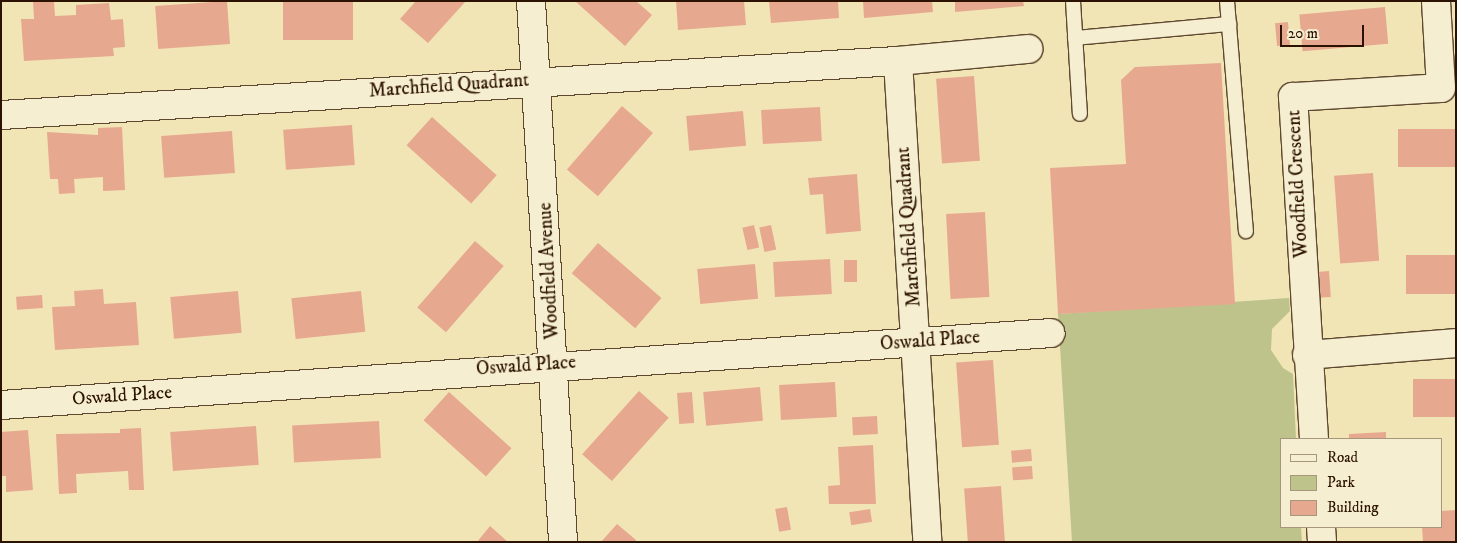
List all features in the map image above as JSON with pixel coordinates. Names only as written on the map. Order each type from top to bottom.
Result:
[{"type":"street","name":"Woodfield Avenue","points":[[531,1],[538,80],[563,542]]},
{"type":"street","name":"Woodfield Crescent","points":[[1314,438],[1307,355],[1293,97],[1441,88],[1436,1]]},
{"type":"street","name":"Marchfield Quadrant","points":[[1,115],[538,80],[898,61],[1028,49]]},
{"type":"street","name":"Marchfield Quadrant","points":[[898,61],[917,341],[927,542]]},
{"type":"street","name":"Oswald Place","points":[[1,405],[554,364],[1051,333]]},
{"type":"street","points":[[1307,355],[1456,343]]},
{"type":"street","points":[[1321,528],[1322,542]]},
{"type":"lane","points":[[1073,1],[1080,114]]},
{"type":"lane","points":[[1227,1],[1246,231]]},
{"type":"lane","points":[[1075,38],[1229,24]]},
{"type":"green space","points":[[1289,298],[1290,311],[1272,329],[1271,350],[1283,368],[1293,374],[1296,438],[1280,438],[1280,528],[1301,528],[1302,542],[1072,542],[1058,314]]},
{"type":"building","points":[[33,1],[54,1],[55,16],[76,15],[76,5],[109,3],[111,20],[123,19],[125,47],[113,48],[114,56],[24,61],[21,19],[34,19]]},
{"type":"building","points":[[227,1],[230,44],[158,49],[155,6]]},
{"type":"building","points":[[283,1],[353,1],[353,40],[283,40]]},
{"type":"building","points":[[416,1],[466,1],[428,43],[400,19]]},
{"type":"building","points":[[575,1],[636,1],[652,15],[625,46]]},
{"type":"building","points":[[676,1],[744,1],[746,25],[678,30]]},
{"type":"building","points":[[769,1],[838,1],[839,18],[771,23]]},
{"type":"building","points":[[863,1],[932,1],[933,12],[864,18]]},
{"type":"building","points":[[955,1],[1023,1],[1024,6],[955,12]]},
{"type":"building","points":[[1385,7],[1388,44],[1303,51],[1299,14]]},
{"type":"building","points":[[1288,22],[1290,45],[1277,46],[1275,23]]},
{"type":"building","points":[[1221,63],[1235,304],[1058,314],[1050,168],[1126,164],[1121,80],[1135,67]]},
{"type":"building","points":[[974,76],[980,161],[942,163],[936,79]]},
{"type":"building","points":[[622,106],[653,133],[598,196],[567,169]]},
{"type":"building","points":[[820,107],[822,141],[763,144],[761,110]]},
{"type":"building","points":[[743,111],[746,146],[689,151],[686,116]]},
{"type":"building","points":[[432,117],[497,175],[471,203],[407,145]]},
{"type":"building","points":[[352,125],[355,165],[286,170],[283,130]]},
{"type":"building","points":[[122,127],[125,190],[103,191],[103,177],[74,179],[75,193],[59,194],[58,179],[50,179],[47,132],[98,135],[98,128]]},
{"type":"building","points":[[1398,129],[1456,129],[1456,167],[1398,167]]},
{"type":"building","points":[[232,131],[235,173],[164,178],[161,136]]},
{"type":"building","points":[[1373,173],[1379,261],[1340,264],[1334,176]]},
{"type":"building","points":[[857,174],[861,231],[826,234],[823,194],[810,195],[808,178]]},
{"type":"building","points":[[985,212],[989,297],[951,299],[946,214]]},
{"type":"building","points":[[754,225],[759,247],[747,250],[742,228]]},
{"type":"building","points":[[771,225],[776,249],[764,252],[759,227]]},
{"type":"building","points":[[475,241],[504,266],[446,332],[417,307]]},
{"type":"building","points":[[598,243],[661,298],[635,328],[572,273]]},
{"type":"building","points":[[1406,255],[1456,255],[1456,294],[1406,294]]},
{"type":"building","points":[[830,259],[832,294],[775,297],[773,262]]},
{"type":"building","points":[[844,260],[857,260],[857,282],[844,282]]},
{"type":"building","points":[[755,264],[758,299],[700,304],[697,269]]},
{"type":"building","points":[[1329,271],[1331,297],[1318,298],[1316,272]]},
{"type":"building","points":[[103,289],[104,304],[136,302],[139,345],[55,350],[52,307],[75,306],[74,291]]},
{"type":"building","points":[[238,291],[242,333],[174,339],[170,297]]},
{"type":"building","points":[[361,291],[365,332],[296,339],[291,298]]},
{"type":"building","points":[[42,295],[43,308],[17,310],[16,297]]},
{"type":"building","points":[[993,360],[999,445],[962,447],[956,363]]},
{"type":"building","points":[[1413,379],[1456,379],[1456,417],[1413,417]]},
{"type":"building","points":[[835,382],[837,417],[781,420],[779,385]]},
{"type":"building","points":[[760,387],[763,421],[706,426],[703,392]]},
{"type":"building","points":[[639,391],[669,418],[612,481],[582,454]]},
{"type":"building","points":[[449,392],[511,448],[486,476],[424,420]]},
{"type":"building","points":[[692,392],[694,423],[679,424],[677,393]]},
{"type":"building","points":[[877,416],[878,434],[853,435],[852,417]]},
{"type":"building","points":[[379,421],[381,458],[294,463],[292,426]]},
{"type":"building","points":[[256,426],[259,465],[173,471],[170,432]]},
{"type":"building","points":[[141,428],[144,490],[129,490],[128,471],[76,474],[77,493],[59,494],[56,434],[120,433],[120,429]]},
{"type":"building","points":[[28,430],[33,490],[6,492],[6,476],[1,476],[1,432]]},
{"type":"building","points":[[1386,432],[1386,438],[1349,438],[1349,434]]},
{"type":"building","points":[[873,445],[876,504],[829,504],[828,486],[840,485],[838,447]]},
{"type":"building","points":[[1031,449],[1032,461],[1012,463],[1011,451]]},
{"type":"building","points":[[1032,466],[1033,479],[1013,480],[1012,467]]},
{"type":"building","points":[[1001,486],[1005,542],[968,542],[964,489]]},
{"type":"building","points":[[787,507],[791,530],[779,532],[775,509]]},
{"type":"building","points":[[870,509],[872,522],[851,525],[849,512]]},
{"type":"building","points":[[1456,510],[1456,542],[1423,542],[1422,528],[1442,528],[1442,511]]},
{"type":"building","points":[[617,524],[636,540],[635,542],[601,542]]},
{"type":"building","points":[[490,526],[508,542],[477,542]]}]
